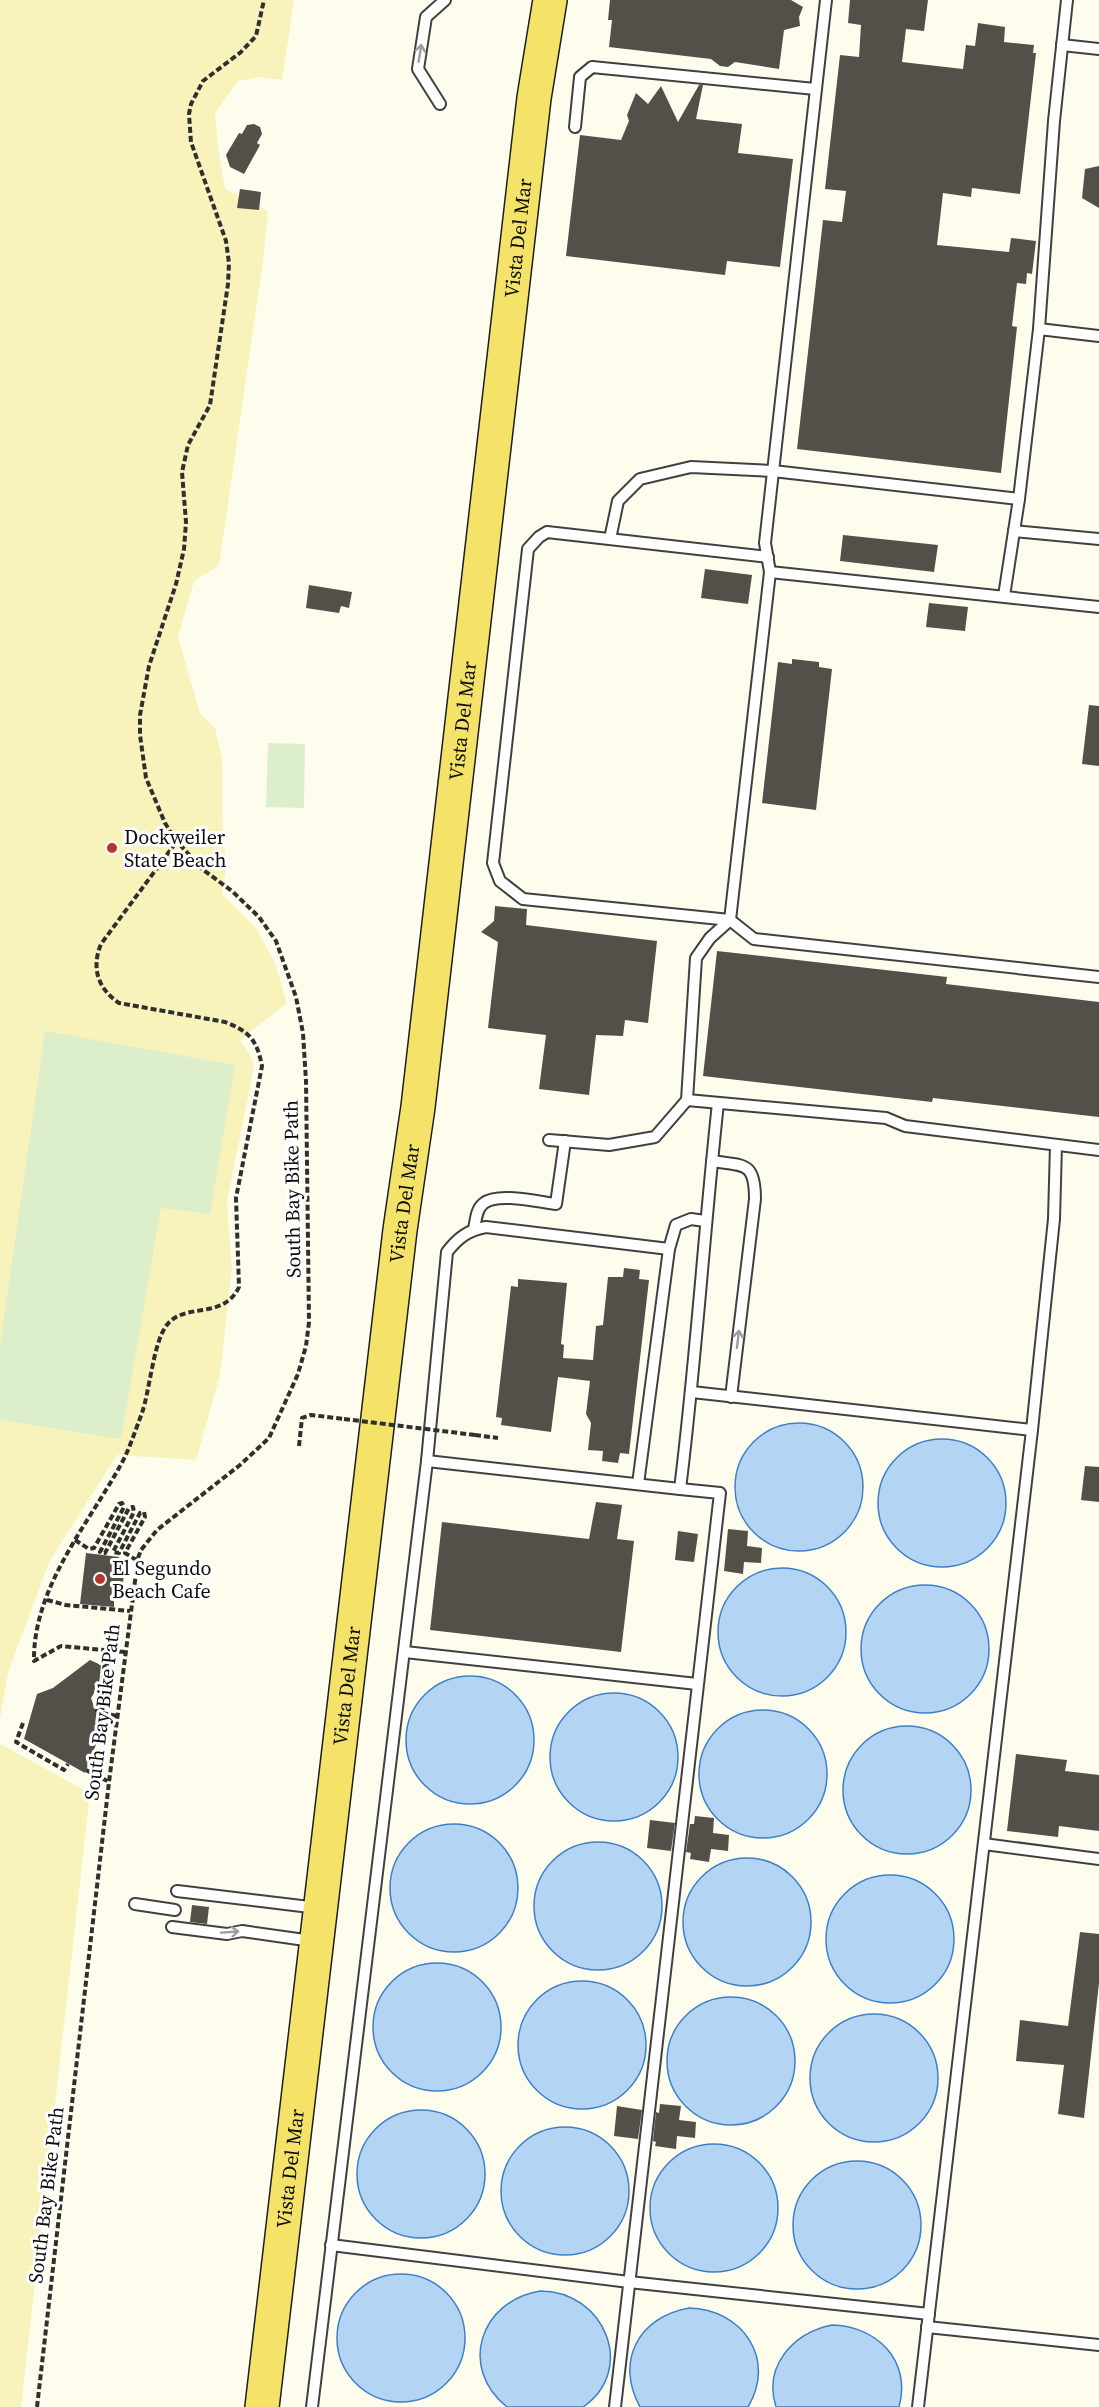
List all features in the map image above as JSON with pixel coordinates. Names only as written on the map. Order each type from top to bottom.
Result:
[{"type":"main road","name":"Vista Del Mar","points":[[262,2407],[400,1230],[418,1107],[534,98],[550,0]]},
{"type":"lane","points":[[440,104],[418,69],[426,17],[445,0]]},
{"type":"lane","points":[[549,1140],[609,1145],[655,1137],[687,1100],[696,958],[710,938],[730,920],[770,572],[765,543],[826,0]]},
{"type":"lane","points":[[1004,596],[1039,329],[1054,121],[1067,0]]},
{"type":"lane","points":[[1062,45],[1099,50]]},
{"type":"lane","points":[[575,127],[580,77],[592,67],[815,89]]},
{"type":"lane","points":[[1039,329],[1099,336]]},
{"type":"lane","points":[[610,539],[618,501],[640,479],[691,467],[773,471],[1018,500]]},
{"type":"lane","points":[[1014,531],[1099,539]]},
{"type":"lane","points":[[768,557],[547,532],[528,549],[494,863],[500,881],[523,899],[730,920],[754,939],[1099,977]]},
{"type":"lane","points":[[770,572],[1099,607]]},
{"type":"lane","points":[[687,1100],[886,1118],[905,1126],[1099,1150]]},
{"type":"lane","points":[[680,1489],[692,1392],[705,1221],[718,1103]]},
{"type":"lane","points":[[474,1229],[477,1212],[485,1202],[497,1197],[556,1204],[565,1141]]},
{"type":"lane","points":[[918,2407],[1032,1430],[1054,1219],[1056,1145]]},
{"type":"lane","points":[[712,1161],[742,1165],[752,1172],[755,1182],[755,1199],[731,1397]]},
{"type":"lane","points":[[638,1484],[669,1249],[676,1225],[692,1220],[705,1221]]},
{"type":"lane","points":[[312,2407],[405,1652],[427,1461],[447,1252],[457,1239],[474,1229],[486,1227],[669,1249]]},
{"type":"lane","points":[[692,1392],[1032,1430]]},
{"type":"lane","points":[[427,1461],[720,1493],[615,2407]]},
{"type":"lane","points":[[405,1652],[697,1684]]},
{"type":"lane","points":[[984,1844],[1099,1859]]},
{"type":"lane","points":[[177,1891],[321,1909]]},
{"type":"lane","points":[[135,1904],[175,1910]]},
{"type":"lane","points":[[172,1927],[227,1934],[242,1931],[317,1942]]},
{"type":"lane","points":[[331,2245],[629,2282],[929,2314]]},
{"type":"lane","points":[[927,2327],[1099,2345]]},
{"type":"path","name":"South Bay Bike Path","points":[[37,2407],[117,1716],[130,1611],[141,1550],[157,1530],[240,1465],[269,1438],[298,1374],[306,1346],[309,1322],[306,1081],[303,1033],[296,997],[276,941],[259,917],[232,891],[202,869],[177,841],[165,823],[146,778],[142,758],[140,715],[149,666],[176,584],[184,549],[186,522],[182,471],[188,445],[210,405],[223,333],[230,263],[226,241],[191,142],[189,114],[191,104],[203,81],[241,52],[256,36],[264,0]]},
{"type":"path","points":[[125,1652],[61,1646],[34,1661],[34,1645],[47,1600],[64,1557],[121,1466],[129,1446],[143,1410],[164,1328],[178,1316],[217,1308],[228,1303],[236,1294],[240,1280],[236,1198],[262,1066],[259,1050],[251,1037],[239,1027],[225,1022],[119,1003],[105,992],[97,975],[96,960],[101,944],[177,841]]},
{"type":"path","points":[[299,1446],[302,1418],[311,1415],[498,1438]]},
{"type":"path","points":[[75,1540],[89,1549],[94,1548],[119,1504],[122,1503],[124,1507],[100,1552],[105,1553],[132,1507],[134,1512],[113,1551],[118,1553],[140,1513],[144,1512],[145,1517],[125,1553],[138,1562]]},
{"type":"path","points":[[47,1600],[66,1605],[130,1611]]},
{"type":"path","points":[[95,1710],[98,1711],[106,1656],[108,1658],[102,1713],[117,1716]]},
{"type":"path","points":[[23,1723],[16,1742],[64,1770],[68,1764]]},
{"type":"path","points":[[86,1770],[109,1782]]},
{"type":"sand","name":"Dockweiler State Beach","points":[[0,0],[294,0],[282,80],[259,77],[238,81],[215,113],[225,189],[268,211],[263,261],[219,566],[194,581],[178,637],[200,713],[215,728],[222,759],[226,866],[222,894],[256,928],[275,963],[287,1003],[240,1040],[250,1055],[254,1067],[227,1202],[232,1268],[220,1375],[196,1460],[117,1455],[49,1562],[8,1673],[0,1718]]},
{"type":"sand","points":[[0,1744],[90,1793],[21,2407],[0,2407]]},
{"type":"green space","points":[[268,743],[305,744],[304,808],[266,807]]},
{"type":"green space","points":[[45,1031],[235,1065],[210,1214],[161,1208],[121,1439],[0,1420],[0,1345]]},
{"type":"water","points":[[799,1423],[824,1428],[844,1442],[858,1462],[863,1487],[858,1512],[844,1532],[824,1546],[799,1551],[774,1546],[754,1532],[740,1512],[735,1487],[740,1462],[754,1442],[774,1428]]},
{"type":"water","points":[[942,1439],[967,1444],[987,1458],[1001,1478],[1006,1503],[1001,1528],[987,1548],[967,1562],[942,1567],[917,1562],[897,1548],[883,1528],[878,1503],[883,1478],[897,1458],[917,1444]]},
{"type":"water","points":[[782,1568],[807,1573],[827,1587],[841,1607],[846,1632],[841,1657],[827,1677],[807,1691],[782,1696],[757,1691],[737,1677],[723,1657],[718,1632],[723,1607],[737,1587],[757,1573]]},
{"type":"water","points":[[925,1585],[950,1590],[970,1604],[984,1624],[989,1649],[984,1674],[970,1694],[950,1708],[925,1713],[900,1708],[880,1694],[866,1674],[861,1649],[866,1624],[880,1604],[900,1590]]},
{"type":"water","points":[[470,1676],[495,1681],[515,1695],[529,1715],[534,1740],[529,1765],[515,1785],[495,1799],[470,1804],[445,1799],[425,1785],[411,1765],[406,1740],[411,1715],[425,1695],[445,1681]]},
{"type":"water","points":[[614,1693],[639,1698],[659,1712],[673,1732],[678,1757],[673,1782],[659,1802],[639,1816],[614,1821],[589,1816],[569,1802],[555,1782],[550,1757],[555,1732],[569,1712],[589,1698]]},
{"type":"water","points":[[763,1710],[788,1715],[808,1729],[822,1749],[827,1774],[822,1799],[808,1819],[788,1833],[763,1838],[738,1833],[718,1819],[704,1799],[699,1774],[704,1749],[718,1729],[738,1715]]},
{"type":"water","points":[[907,1726],[932,1731],[952,1745],[966,1765],[971,1790],[966,1815],[952,1835],[932,1849],[907,1854],[882,1849],[862,1835],[848,1815],[843,1790],[848,1765],[862,1745],[882,1731]]},
{"type":"water","points":[[454,1824],[479,1829],[499,1843],[513,1863],[518,1888],[513,1913],[499,1933],[479,1947],[454,1952],[429,1947],[409,1933],[395,1913],[390,1888],[395,1863],[409,1843],[429,1829]]},
{"type":"water","points":[[598,1842],[623,1847],[643,1861],[657,1881],[662,1906],[657,1931],[643,1951],[623,1965],[598,1970],[573,1965],[553,1951],[539,1931],[534,1906],[539,1881],[553,1861],[573,1847]]},
{"type":"water","points":[[747,1858],[772,1863],[792,1877],[806,1897],[811,1922],[806,1947],[792,1967],[772,1981],[747,1986],[722,1981],[702,1967],[688,1947],[683,1922],[688,1897],[702,1877],[722,1863]]},
{"type":"water","points":[[890,1875],[915,1880],[935,1894],[949,1914],[954,1939],[949,1964],[935,1984],[915,1998],[890,2003],[865,1998],[845,1984],[831,1964],[826,1939],[831,1914],[845,1894],[865,1880]]},
{"type":"water","points":[[437,1963],[462,1968],[482,1982],[496,2002],[501,2027],[496,2052],[482,2072],[462,2086],[437,2091],[412,2086],[392,2072],[378,2052],[373,2027],[378,2002],[392,1982],[412,1968]]},
{"type":"water","points":[[582,1981],[607,1986],[627,2000],[641,2020],[646,2045],[641,2070],[627,2090],[607,2104],[582,2109],[557,2104],[537,2090],[523,2070],[518,2045],[523,2020],[537,2000],[557,1986]]},
{"type":"water","points":[[731,1997],[756,2002],[776,2016],[790,2036],[795,2061],[790,2086],[776,2106],[756,2120],[731,2125],[706,2120],[686,2106],[672,2086],[667,2061],[672,2036],[686,2016],[706,2002]]},
{"type":"water","points":[[874,2014],[899,2019],[919,2033],[933,2053],[938,2078],[933,2103],[919,2123],[899,2137],[874,2142],[849,2137],[829,2123],[815,2103],[810,2078],[815,2053],[829,2033],[849,2019]]},
{"type":"water","points":[[421,2110],[446,2115],[466,2129],[480,2149],[485,2174],[480,2199],[466,2219],[446,2233],[421,2238],[396,2233],[376,2219],[362,2199],[357,2174],[362,2149],[376,2129],[396,2115]]},
{"type":"water","points":[[565,2127],[590,2132],[610,2146],[624,2166],[629,2191],[624,2216],[610,2236],[590,2250],[565,2255],[540,2250],[520,2236],[506,2216],[501,2191],[506,2166],[520,2146],[540,2132]]},
{"type":"water","points":[[714,2144],[739,2149],[759,2163],[773,2183],[778,2208],[773,2233],[759,2253],[739,2267],[714,2272],[689,2267],[669,2253],[655,2233],[650,2208],[655,2183],[669,2163],[689,2149]]},
{"type":"water","points":[[857,2161],[882,2166],[902,2180],[916,2200],[921,2225],[916,2250],[902,2270],[882,2284],[857,2289],[832,2284],[812,2270],[798,2250],[793,2225],[798,2200],[812,2180],[832,2166]]},
{"type":"water","points":[[401,2274],[426,2279],[446,2293],[460,2313],[465,2338],[460,2363],[446,2383],[426,2397],[401,2402],[376,2397],[356,2383],[342,2363],[337,2338],[342,2313],[356,2293],[376,2279]]},
{"type":"water","points":[[540,2291],[563,2294],[582,2304],[596,2318],[606,2335],[610,2354],[608,2373],[599,2391],[583,2407],[507,2407],[492,2391],[483,2374],[480,2356],[483,2338],[490,2322],[503,2308],[519,2297]]},
{"type":"water","points":[[689,2308],[725,2317],[739,2327],[749,2340],[756,2355],[758,2371],[756,2389],[748,2407],[640,2407],[630,2374],[631,2358],[636,2344],[644,2331],[656,2321],[671,2313]]},
{"type":"water","points":[[832,2325],[863,2332],[876,2339],[887,2349],[900,2374],[902,2390],[899,2407],[776,2407],[773,2392],[774,2378],[784,2354],[805,2335]]},
{"type":"building","points":[[610,0],[791,0],[803,7],[799,17],[800,26],[784,30],[779,69],[735,62],[728,67],[720,66],[711,59],[609,47],[612,20],[608,20]]},
{"type":"building","points":[[850,0],[928,0],[924,31],[906,29],[902,62],[963,69],[966,45],[975,46],[978,23],[1005,27],[1004,42],[1034,45],[1033,53],[1036,53],[1020,194],[972,188],[971,197],[943,193],[937,245],[1009,252],[1011,238],[1036,241],[1032,274],[1027,273],[1026,284],[1017,283],[1012,326],[1017,327],[1001,473],[797,449],[823,220],[842,222],[846,191],[825,189],[840,55],[859,57],[861,25],[848,23]]},
{"type":"building","points":[[699,85],[703,85],[696,119],[742,124],[738,153],[793,159],[780,267],[727,261],[725,275],[566,256],[580,135],[621,140],[629,121],[627,115],[636,93],[648,104],[661,86],[678,122]]},
{"type":"building","points":[[254,124],[260,127],[262,134],[257,143],[260,145],[244,174],[230,167],[226,155],[239,133],[242,134],[247,125]]},
{"type":"building","points":[[1099,166],[1099,208],[1082,198],[1085,169]]},
{"type":"building","points":[[240,189],[261,192],[259,210],[237,208]]},
{"type":"building","points":[[843,535],[938,545],[934,572],[840,561]]},
{"type":"building","points":[[705,569],[752,575],[748,604],[701,598]]},
{"type":"building","points":[[309,585],[352,592],[349,608],[341,606],[339,613],[306,608]]},
{"type":"building","points":[[929,603],[968,607],[965,631],[926,627]]},
{"type":"building","points":[[792,659],[819,662],[819,667],[832,669],[816,810],[762,803],[778,662],[792,664]]},
{"type":"building","points":[[1089,705],[1099,706],[1099,766],[1082,764]]},
{"type":"building","points":[[495,906],[527,909],[526,925],[657,941],[648,1023],[625,1020],[623,1036],[596,1035],[589,1095],[539,1089],[546,1035],[488,1028],[498,942],[481,932],[494,921]]},
{"type":"building","points":[[717,951],[947,977],[946,984],[1099,1002],[1099,1117],[933,1098],[932,1102],[703,1076]]},
{"type":"building","points":[[624,1268],[640,1270],[639,1279],[649,1280],[629,1454],[620,1453],[618,1463],[602,1461],[603,1451],[588,1450],[591,1423],[586,1414],[590,1381],[558,1377],[551,1432],[501,1425],[502,1418],[496,1417],[511,1286],[518,1287],[518,1279],[567,1283],[561,1344],[564,1345],[563,1358],[593,1360],[596,1326],[603,1325],[608,1277],[623,1277]]},
{"type":"building","points":[[1085,1466],[1099,1467],[1099,1502],[1081,1500]]},
{"type":"building","points":[[596,1502],[622,1505],[617,1539],[634,1541],[621,1652],[430,1630],[442,1522],[589,1539]]},
{"type":"building","points":[[728,1529],[748,1531],[747,1546],[762,1548],[761,1563],[744,1562],[743,1574],[724,1571]]},
{"type":"building","points":[[678,1531],[698,1534],[694,1562],[675,1560]]},
{"type":"building","points":[[86,1553],[119,1557],[118,1565],[123,1565],[122,1571],[124,1571],[123,1584],[121,1595],[119,1594],[118,1600],[114,1601],[114,1607],[80,1604]]},
{"type":"building","points":[[90,1660],[101,1665],[99,1685],[91,1698],[102,1729],[85,1773],[24,1739],[37,1694],[53,1688]]},
{"type":"building","points":[[1016,1754],[1067,1760],[1065,1771],[1099,1775],[1099,1831],[1059,1826],[1058,1837],[1007,1831]]},
{"type":"building","points":[[695,1816],[714,1818],[713,1833],[729,1835],[728,1851],[711,1849],[709,1862],[690,1859],[691,1853],[686,1852],[690,1824],[694,1824]]},
{"type":"building","points":[[650,1820],[675,1823],[671,1851],[647,1848]]},
{"type":"building","points":[[192,1905],[209,1907],[207,1924],[190,1922]]},
{"type":"building","points":[[1080,1932],[1099,1934],[1099,1983],[1084,2118],[1058,2114],[1064,2065],[1016,2061],[1020,2020],[1068,2026]]},
{"type":"building","points":[[660,2104],[681,2106],[679,2120],[696,2122],[695,2138],[677,2136],[676,2149],[655,2146],[656,2142],[653,2141],[656,2112],[659,2113]]},
{"type":"building","points":[[617,2106],[642,2110],[638,2139],[614,2136]]},
{"type":"place","name":"Dockweiler State Beach","points":[[112,848]]},
{"type":"place","name":"El Segundo Beach Cafe","points":[[100,1579]]}]
